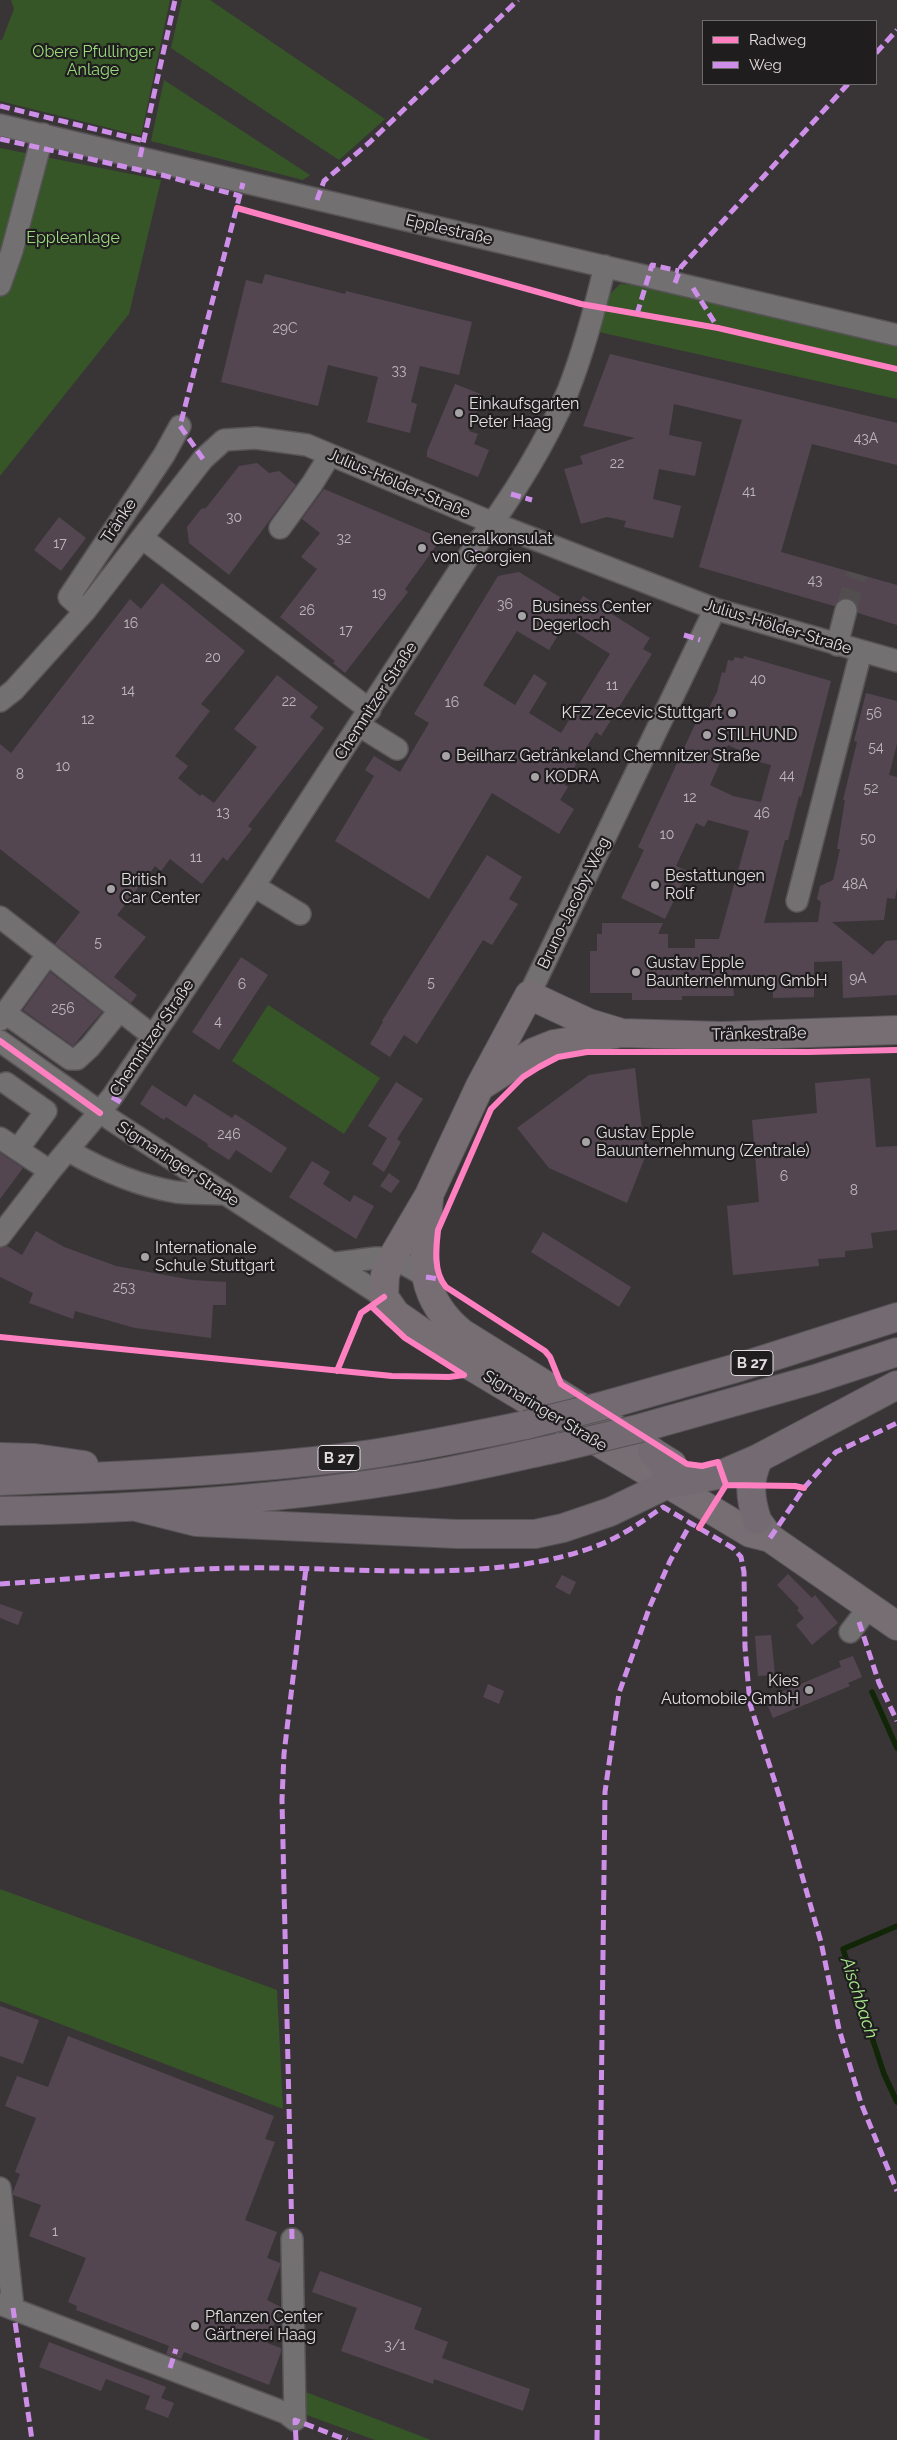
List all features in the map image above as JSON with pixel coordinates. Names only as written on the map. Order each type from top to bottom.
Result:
[{"type":"highway","name":"B 27","points":[[0,1481],[150,1475],[360,1455],[526,1425],[606,1405],[740,1367],[897,1317]]},
{"type":"highway","name":"B 27","points":[[0,1511],[136,1507],[219,1502],[318,1491],[418,1477],[562,1447],[647,1439],[897,1352]]},
{"type":"highway","points":[[647,1439],[665,1465],[668,1474],[666,1485],[697,1480],[722,1474],[759,1458],[897,1385]]},
{"type":"highway","points":[[0,1457],[36,1458],[150,1475]]},
{"type":"highway","points":[[759,1458],[750,1485],[750,1498],[763,1529]]},
{"type":"highway","name":"B 27","points":[[136,1507],[196,1522],[501,1536],[535,1534],[578,1523],[610,1512],[666,1485]]},
{"type":"main road","name":"Tränkestraße","points":[[529,995],[589,1023],[622,1033]]},
{"type":"main road","name":"Bruno-Jacoby-Weg","points":[[384,1297],[385,1274],[392,1258],[429,1195],[480,1086],[529,995]]},
{"type":"main road","name":"Tränkestraße","points":[[480,1086],[534,1052],[554,1044],[622,1033],[722,1036],[897,1030]]},
{"type":"main road","name":"Bruno-Jacoby-Weg","points":[[426,1277],[429,1195]]},
{"type":"main road","name":"Sigmaringer Straße","points":[[426,1277],[432,1300],[447,1321],[462,1334],[647,1439],[697,1480],[897,1626]]},
{"type":"main road","name":"Sigmaringer Straße","points":[[384,1297],[396,1314],[420,1333],[666,1485],[750,1533],[763,1529]]},
{"type":"street","name":"Epplestraße","points":[[0,125],[897,335]]},
{"type":"street","points":[[0,285],[12,251],[43,134]]},
{"type":"street","name":"Chemnitzer Straße","points":[[0,1236],[50,1171],[100,1113],[254,886],[472,551],[493,523],[543,441],[567,391],[589,331],[605,266]]},
{"type":"street","name":"Tränke","points":[[85,611],[69,597],[164,455],[180,426]]},
{"type":"street","name":"Julius-Hölder-Straße","points":[[0,701],[14,690],[85,611],[203,459],[224,440],[256,438],[307,445],[493,523],[715,609],[897,661]]},
{"type":"street","points":[[280,528],[312,484],[330,455]]},
{"type":"street","points":[[142,538],[365,718],[397,749]]},
{"type":"street","name":"Bruno-Jacoby-Weg","points":[[529,995],[715,609]]},
{"type":"street","points":[[836,645],[846,610]]},
{"type":"street","name":"Julius-Hölder-Straße","points":[[797,901],[861,652]]},
{"type":"street","points":[[254,886],[300,914]]},
{"type":"street","points":[[0,917],[153,1036]]},
{"type":"street","points":[[48,954],[2,1017],[70,1059],[76,1059],[90,1048],[120,1010]]},
{"type":"street","name":"Sigmaringer Straße","points":[[0,1041],[100,1113],[384,1297]]},
{"type":"street","points":[[18,1149],[46,1111],[3,1087],[22,1057]]},
{"type":"street","points":[[0,1138],[50,1171]]},
{"type":"street","points":[[69,1151],[95,1166],[155,1188],[179,1192],[224,1194]]},
{"type":"street","points":[[334,1263],[381,1257],[392,1258],[405,1263],[426,1277]]},
{"type":"street","points":[[850,1632],[869,1607]]},
{"type":"street","points":[[0,2188],[7,2306],[277,2409],[295,2420],[292,2239]]},
{"type":"green space","name":"Obere Pfullinger Anlage","points":[[11,0],[170,0],[141,136],[0,101],[0,40],[2,40],[14,9]]},
{"type":"green space","points":[[182,0],[210,0],[385,119],[339,160],[171,48]]},
{"type":"green space","points":[[164,80],[310,175],[303,180],[151,141]]},
{"type":"green space","name":"Eppleanlage","points":[[0,148],[161,180],[129,314],[0,476]]},
{"type":"green space","points":[[620,284],[637,285],[897,344],[897,399],[599,332],[609,295]]},
{"type":"green space","points":[[268,1005],[380,1078],[344,1134],[232,1061]]},
{"type":"green space","points":[[0,1889],[277,1990],[283,2109],[0,2001]]},
{"type":"green space","points":[[303,2391],[431,2440],[375,2440],[304,2414]]},
{"type":"building","points":[[265,274],[345,294],[346,291],[472,322],[459,375],[420,366],[411,402],[417,404],[410,433],[367,422],[378,377],[328,365],[318,406],[221,382],[246,280],[262,284]]},
{"type":"building","points":[[610,354],[897,423],[897,465],[812,444],[781,552],[897,585],[897,625],[858,613],[858,606],[850,598],[842,598],[834,606],[699,567],[742,420],[674,404],[669,435],[702,442],[695,476],[659,469],[653,499],[681,506],[673,538],[624,527],[626,521],[607,517],[581,524],[564,469],[583,464],[580,456],[635,438],[583,426]]},
{"type":"building","name":"Einkaufsgarten Peter Haag","points":[[455,384],[483,395],[469,431],[478,434],[474,444],[489,450],[478,477],[427,457],[427,451]]},
{"type":"building","points":[[257,463],[269,473],[279,471],[296,485],[229,575],[189,543],[187,527],[201,509],[206,508],[239,466]]},
{"type":"building","points":[[324,489],[433,535],[436,541],[436,546],[405,589],[408,592],[345,673],[333,663],[335,661],[280,617],[317,569],[301,557],[320,533],[302,519]]},
{"type":"building","points":[[59,517],[86,538],[61,571],[34,550]]},
{"type":"building","points":[[519,572],[576,607],[583,596],[650,638],[643,649],[652,654],[601,736],[596,732],[564,784],[568,787],[560,800],[574,809],[559,834],[492,793],[429,899],[335,841],[374,776],[365,770],[374,756],[400,772],[429,723],[414,714],[498,576]],"holes":[[[564,625],[610,654],[561,733],[529,713],[547,683],[534,674],[515,705],[483,685],[517,631],[549,650]]]},
{"type":"building","points":[[162,583],[245,651],[201,704],[210,711],[175,756],[188,766],[178,778],[200,796],[202,794],[214,803],[257,747],[234,729],[277,675],[318,707],[310,717],[324,728],[248,826],[252,829],[227,861],[223,857],[202,884],[170,859],[161,871],[155,866],[117,915],[146,937],[114,977],[137,995],[131,1003],[55,944],[80,912],[0,849],[0,744],[11,753],[130,599],[141,609]]},
{"type":"building","points":[[744,656],[831,681],[801,797],[799,796],[788,840],[785,840],[764,923],[818,922],[821,902],[817,899],[820,886],[833,880],[840,849],[837,849],[845,800],[843,800],[857,742],[854,741],[866,693],[897,701],[897,744],[889,775],[897,777],[897,888],[895,899],[887,898],[884,920],[832,922],[873,955],[886,941],[897,940],[897,995],[843,998],[842,961],[814,962],[814,997],[773,998],[773,984],[733,984],[734,996],[682,996],[682,1000],[632,1000],[632,993],[590,993],[590,951],[597,951],[597,934],[602,934],[602,923],[663,923],[658,934],[668,934],[668,948],[695,948],[695,939],[719,939],[749,831],[708,820],[704,827],[696,823],[676,866],[688,871],[665,919],[621,898],[644,850],[638,847],[699,716],[704,718],[717,692],[722,672],[725,673],[728,660],[733,661],[735,657],[743,659]],"holes":[[[728,745],[758,759],[756,761],[771,765],[761,802],[733,796],[710,785]]]},
{"type":"building","points":[[487,855],[522,877],[509,899],[518,904],[492,945],[483,940],[417,1044],[404,1035],[390,1057],[370,1044],[382,1021]]},
{"type":"building","points":[[241,957],[268,975],[219,1050],[192,1032]]},
{"type":"building","points":[[50,972],[102,1012],[73,1046],[23,1010]]},
{"type":"building","name":"Gustav Epple Bauunternehmung (Zentrale)","points":[[635,1068],[645,1157],[627,1203],[549,1168],[517,1128],[589,1075]]},
{"type":"building","points":[[870,1078],[876,1147],[897,1146],[897,1230],[871,1233],[873,1248],[845,1251],[845,1257],[818,1259],[819,1266],[733,1275],[727,1206],[759,1202],[752,1120],[817,1113],[815,1083]]},
{"type":"building","points":[[396,1082],[423,1099],[397,1139],[401,1142],[384,1172],[372,1164],[387,1138],[368,1126]]},
{"type":"building","points":[[152,1085],[186,1107],[194,1094],[232,1118],[235,1114],[287,1148],[271,1173],[236,1150],[229,1160],[166,1117],[164,1120],[140,1104]]},
{"type":"building","points":[[0,1153],[23,1168],[0,1199]]},
{"type":"building","points":[[312,1161],[330,1172],[323,1184],[350,1202],[354,1195],[374,1206],[356,1239],[289,1197]]},
{"type":"building","points":[[389,1173],[400,1181],[391,1193],[380,1186]]},
{"type":"building","name":"Internationale Schule Stuttgart","points":[[36,1231],[64,1247],[116,1266],[192,1280],[226,1282],[226,1305],[213,1305],[211,1338],[135,1328],[75,1311],[73,1319],[29,1303],[33,1293],[0,1277],[0,1248],[7,1246],[22,1255]]},
{"type":"building","points":[[543,1232],[631,1287],[619,1307],[531,1252]]},
{"type":"building","points":[[788,1574],[812,1598],[815,1595],[838,1623],[812,1645],[796,1625],[804,1618],[797,1610],[799,1608],[777,1585]]},
{"type":"building","points":[[562,1575],[576,1582],[570,1595],[555,1587]]},
{"type":"building","points":[[0,1604],[23,1612],[18,1625],[0,1618]]},
{"type":"building","points":[[771,1635],[775,1675],[758,1676],[755,1636]]},
{"type":"building","name":"Kies Automobile GmbH","points":[[853,1656],[862,1677],[848,1683],[850,1686],[773,1718],[765,1699],[841,1667],[839,1661]]},
{"type":"building","points":[[488,1684],[504,1691],[499,1704],[483,1697]]},
{"type":"building","points":[[0,2006],[39,2020],[23,2064],[0,2056]]},
{"type":"building","points":[[68,2036],[274,2116],[265,2139],[275,2142],[245,2220],[277,2232],[267,2258],[280,2263],[280,2266],[267,2300],[281,2307],[267,2343],[281,2348],[281,2352],[269,2385],[184,2352],[181,2359],[166,2354],[169,2346],[76,2310],[77,2306],[68,2302],[86,2258],[29,2236],[41,2205],[13,2195],[13,2192],[20,2174],[15,2172],[36,2118],[5,2106],[17,2076],[48,2087]]},
{"type":"building","points":[[320,2271],[422,2308],[414,2329],[448,2342],[442,2358],[530,2389],[523,2411],[434,2379],[433,2384],[341,2351],[357,2308],[312,2292]]},
{"type":"building","points":[[49,2342],[166,2387],[161,2398],[174,2403],[168,2418],[145,2409],[150,2396],[106,2379],[101,2391],[39,2367]]},
{"type":"waterway","name":"Aischbach","points":[[872,1692],[897,1748]]},
{"type":"waterway","name":"Aischbach","points":[[897,1926],[843,1949],[884,2074],[897,2102]]},
{"type":"tunnel","points":[[846,610],[857,574]]},
{"type":"marked path","points":[[140,157],[175,0]]},
{"type":"marked path","points":[[317,200],[324,181],[370,142],[518,0]]},
{"type":"marked path","points":[[877,52],[897,30]]},
{"type":"marked path","points":[[675,283],[681,267],[847,85]]},
{"type":"marked path","points":[[0,106],[144,141]]},
{"type":"marked path","points":[[0,139],[162,175],[240,196]]},
{"type":"marked path","points":[[203,459],[180,426],[243,183]]},
{"type":"marked path","points":[[637,314],[652,265],[679,271]]},
{"type":"marked path","points":[[693,288],[718,328]]},
{"type":"marked path","points":[[511,494],[532,500]]},
{"type":"marked path","points":[[472,551],[490,559]]},
{"type":"marked path","points":[[684,635],[700,640]]},
{"type":"marked path","points":[[112,1097],[124,1104]]},
{"type":"marked path","points":[[426,1277],[439,1279]]},
{"type":"marked path","points":[[770,1538],[804,1488],[836,1452],[897,1423]]},
{"type":"marked path","points":[[0,1584],[212,1569],[285,1568],[418,1571],[463,1570],[507,1566],[550,1559],[591,1548],[628,1530],[663,1507],[733,1548],[741,1557],[744,1572],[745,1647],[750,1704],[779,1795],[821,1942],[839,2029],[861,2103],[897,2191]]},
{"type":"marked path","points":[[597,2440],[605,1792],[619,1693],[650,1606],[670,1561],[691,1523]]},
{"type":"marked path","points":[[292,2239],[282,1800],[284,1754],[306,1568]]},
{"type":"marked path","points":[[859,1622],[879,1683],[897,1721]]},
{"type":"marked path","points":[[13,2308],[32,2440]]},
{"type":"marked path","points":[[170,2368],[176,2349]]},
{"type":"marked path","points":[[296,2440],[295,2420],[347,2440]]},
{"type":"cycle path","points":[[237,208],[581,304],[718,328],[897,369]]},
{"type":"cycle path","points":[[0,1041],[100,1113]]},
{"type":"cycle path","points":[[726,1485],[718,1462],[702,1466],[687,1464],[561,1384],[550,1357],[545,1351],[446,1287],[437,1267],[438,1230],[491,1109],[523,1077],[558,1057],[587,1052],[897,1050]]},
{"type":"cycle path","points":[[337,1371],[361,1313],[384,1297]]},
{"type":"cycle path","points":[[372,1307],[405,1338],[464,1375]]},
{"type":"cycle path","points":[[0,1337],[392,1376],[449,1377],[464,1375]]},
{"type":"cycle path","points":[[699,1528],[726,1485],[795,1486],[804,1488]]},
{"type":"place","name":"Einkaufsgarten Peter Haag","points":[[459,413]]},
{"type":"place","name":"Generalkonsulat von Georgien","points":[[422,548]]},
{"type":"place","name":"Business Center Degerloch","points":[[522,616]]},
{"type":"place","name":"KFZ Zecevic Stuttgart","points":[[732,713]]},
{"type":"place","name":"STILHUND","points":[[707,735]]},
{"type":"place","name":"Beilharz Getränkeland Chemnitzer Straße","points":[[446,756]]},
{"type":"place","name":"KODRA","points":[[535,777]]},
{"type":"place","name":"Bestattungen Rolf","points":[[655,885]]},
{"type":"place","name":"British Car Center","points":[[111,889]]},
{"type":"place","name":"Gustav Epple Baunternehmung GmbH","points":[[636,972]]},
{"type":"place","name":"Gustav Epple Bauunternehmung (Zentrale)","points":[[586,1142]]},
{"type":"place","name":"Internationale Schule Stuttgart","points":[[145,1257]]},
{"type":"place","name":"Kies Automobile GmbH","points":[[809,1690]]},
{"type":"place","name":"Pflanzen Center Gärtnerei Haag","points":[[195,2326]]}]
